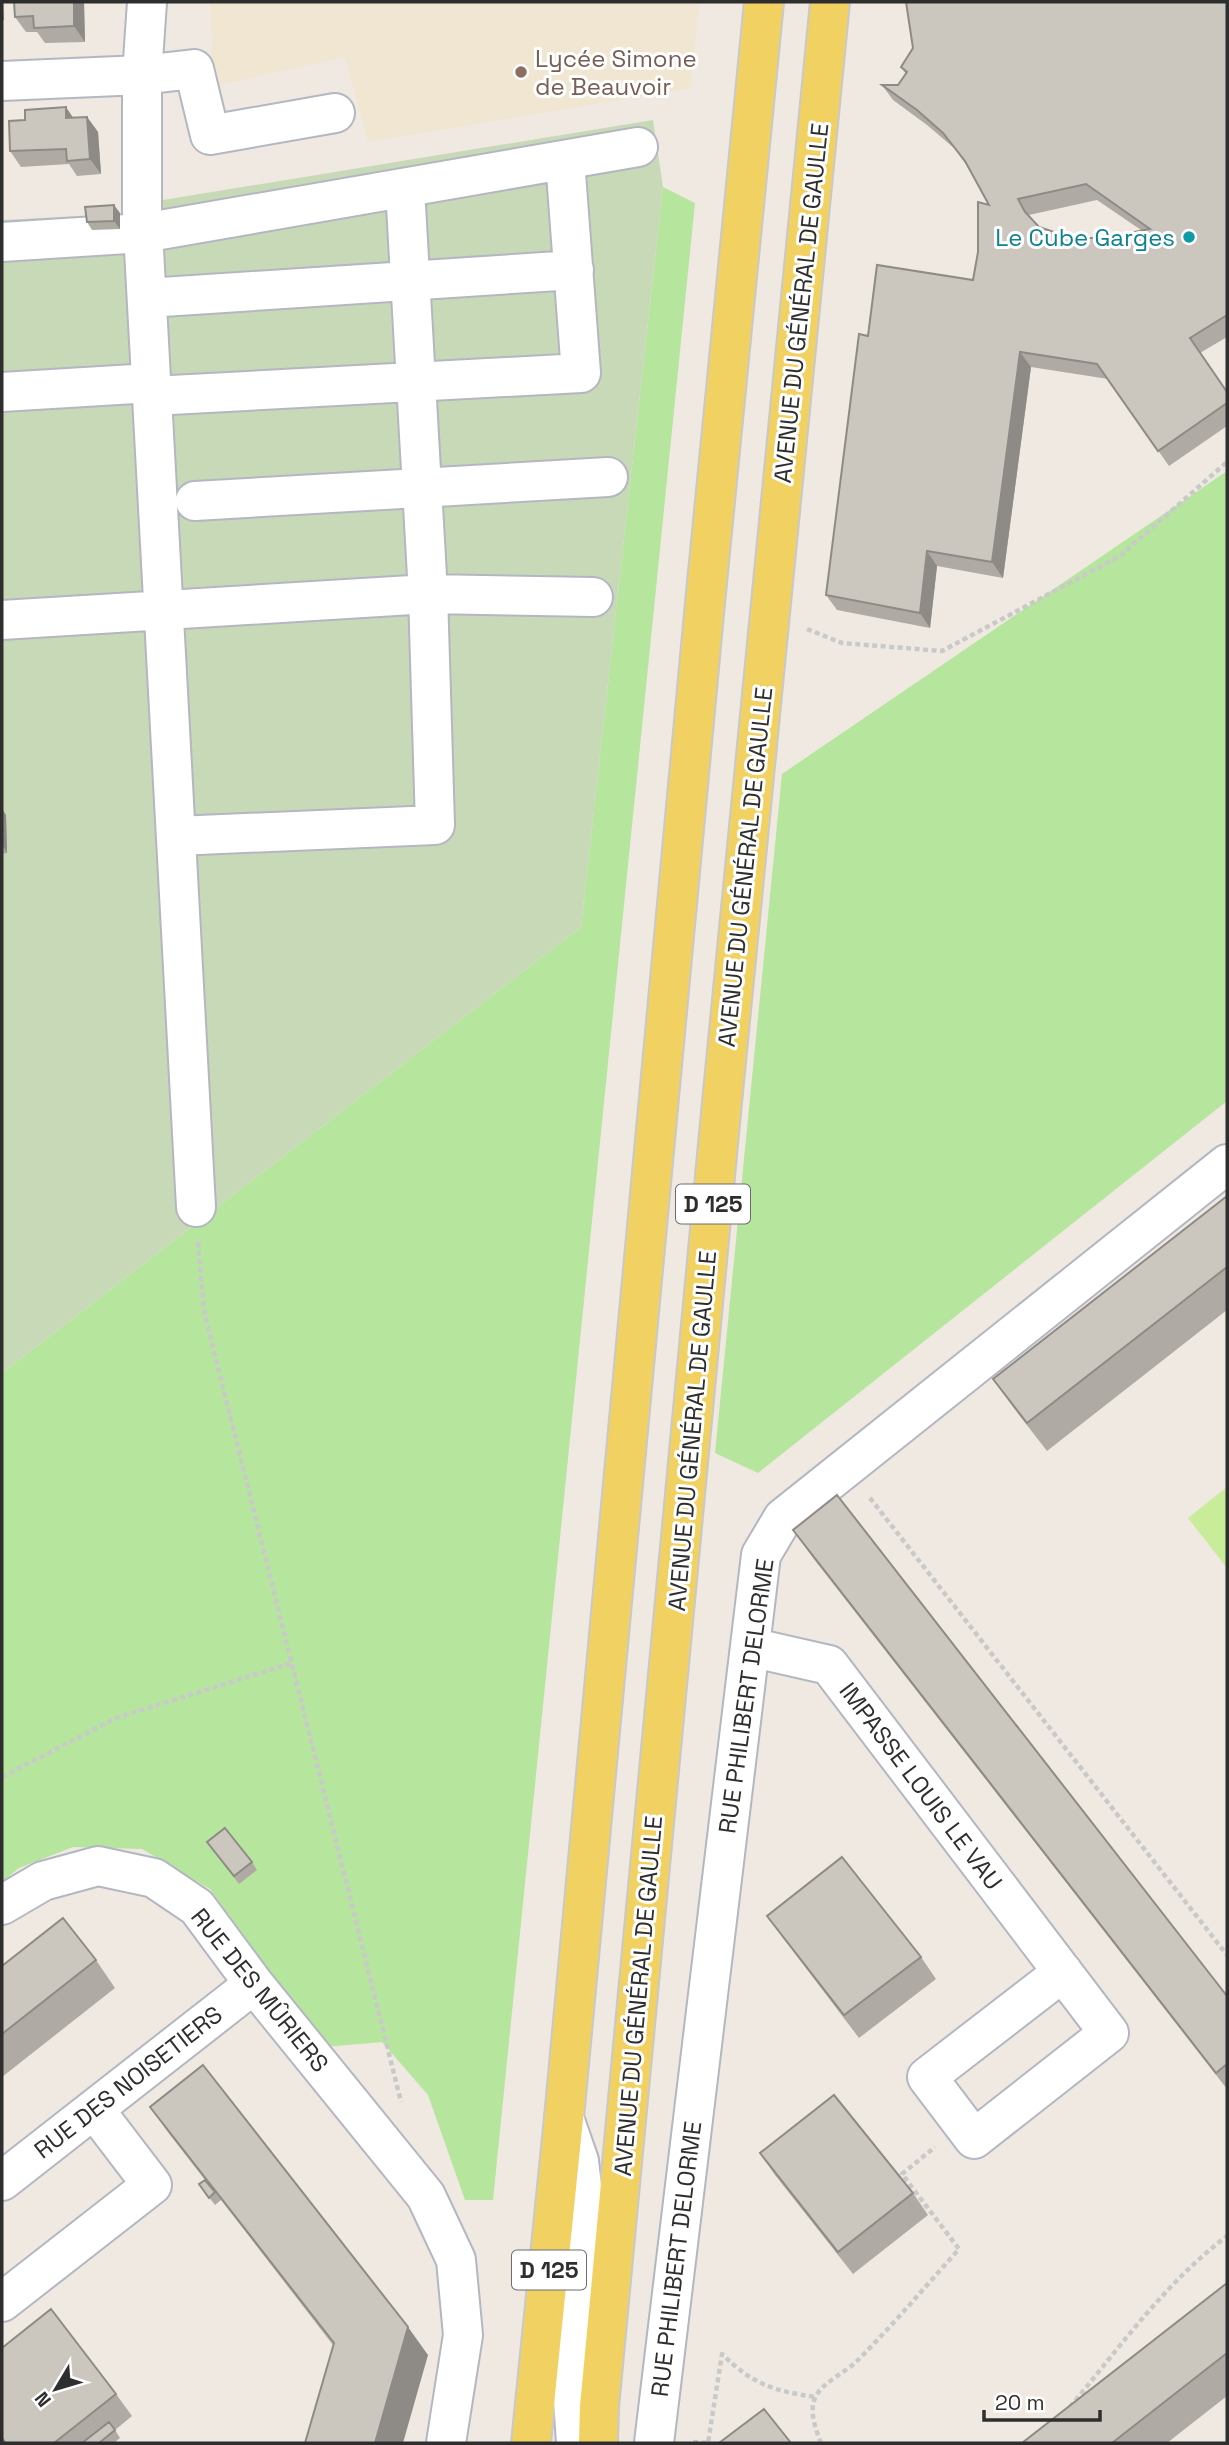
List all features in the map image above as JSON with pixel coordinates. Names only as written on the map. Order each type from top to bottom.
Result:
[{"type":"main road","name":"AVENUE DU GÉNÉRAL DE GAULLE","points":[[531,2443],[764,2]]},
{"type":"main road","name":"AVENUE DU GÉNÉRAL DE GAULLE","points":[[598,2425],[830,2]]},
{"type":"street","points":[[148,2],[142,75],[142,223],[196,1208]]},
{"type":"street","points":[[2,80],[142,75],[194,69],[210,135],[335,113]]},
{"type":"street","points":[[2,242],[405,188],[638,147]]},
{"type":"street","points":[[2,392],[416,382],[581,373],[565,160]]},
{"type":"street","points":[[176,836],[435,825],[428,594],[405,188]]},
{"type":"street","points":[[147,298],[573,270]]},
{"type":"street","points":[[195,500],[608,477]]},
{"type":"street","points":[[2,620],[428,594],[593,597]]},
{"type":"street","name":"RUE PHILIBERT DELORME","points":[[655,2430],[761,1555],[783,1518],[1227,1164]]},
{"type":"street","name":"IMPASSE LOUIS LE VAU","points":[[750,1647],[829,1665],[1110,2033],[974,2139],[963,2125]]},
{"type":"street","name":"RUE DES MÛRIERS","points":[[2,1905],[43,1881],[98,1866],[154,1878],[197,1907],[254,1984],[426,2196],[456,2260],[463,2334],[446,2443]]},
{"type":"street","points":[[963,2125],[927,2077],[1063,1972]]},
{"type":"street","name":"RUE DES NOISETIERS","points":[[2,2181],[254,1984]]},
{"type":"street","points":[[2,2302],[152,2185],[93,2109]]},
{"type":"street","name":"AVENUE DU GÉNÉRAL DE GAULLE","points":[[564,2118],[579,2161],[583,2195],[583,2225],[569,2339],[576,2443]]},
{"type":"street","points":[[598,2425],[617,2443]]},
{"type":"path","points":[[770,613],[842,643],[942,651],[1120,556],[1227,462]]},
{"type":"path","points":[[196,1208],[204,1311],[403,2107]]},
{"type":"path","points":[[846,1467],[1227,1955]]},
{"type":"path","points":[[2,1777],[116,1718],[292,1663]]},
{"type":"path","points":[[821,2443],[813,2420],[815,2397],[875,2343],[958,2249],[902,2174],[963,2125]]},
{"type":"path","points":[[1066,2412],[1161,2295],[1203,2254],[1227,2236]]},
{"type":"path","points":[[655,2430],[678,2441],[708,2443],[722,2354],[751,2378],[781,2392],[815,2397]]},
{"type":"shaded area","name":"Lycée Simone de Beauvoir","points":[[210,2],[699,2],[691,88],[368,142],[345,57],[214,86]]},
{"type":"green space","points":[[653,120],[663,187],[581,927],[2,1373],[2,220],[142,213],[163,200]]},
{"type":"green space","points":[[663,187],[695,203],[493,2200],[465,2200],[428,2095],[382,2042],[324,2047],[210,1889],[142,1849],[73,1847],[19,1868],[2,1882],[2,1373],[581,927]]},
{"type":"green space","points":[[1227,471],[1227,1101],[758,1473],[715,1453],[782,774]]},
{"type":"green space","points":[[1227,1487],[1227,1568],[1188,1518]]},
{"type":"building","points":[[14,2],[74,2],[74,26],[34,28],[33,16],[15,17]]},
{"type":"building","name":"Le Cube Garges","points":[[906,2],[1227,2],[1227,315],[1190,338],[1227,392],[1227,403],[1158,451],[1097,364],[1020,352],[992,562],[927,551],[920,613],[826,595],[859,334],[868,336],[877,265],[973,280],[978,252],[978,202],[989,205],[965,161],[943,133],[882,85],[898,85],[907,72],[901,67],[913,48]],"holes":[[[1086,184],[1150,229],[1109,237],[1075,239],[1039,227],[1025,212],[1018,199]]]},
{"type":"building","points":[[66,107],[66,118],[87,117],[90,159],[67,161],[66,149],[10,151],[9,121],[25,120],[25,110]]},
{"type":"building","points":[[114,205],[114,221],[87,222],[85,207]]},
{"type":"building","points":[[1227,1196],[1227,1267],[1027,1423],[993,1379]]},
{"type":"building","points":[[837,1495],[1227,1996],[1227,2064],[1216,2073],[793,1530]]},
{"type":"building","points":[[225,1828],[252,1862],[234,1876],[207,1842]]},
{"type":"building","points":[[842,1857],[921,1957],[844,2015],[767,1916]]},
{"type":"building","points":[[63,1918],[96,1960],[2,2034],[2,1966]]},
{"type":"building","points":[[203,2065],[408,2327],[375,2443],[305,2443],[334,2343],[150,2107]]},
{"type":"building","points":[[834,2095],[913,2193],[838,2252],[760,2153]]},
{"type":"building","points":[[205,2180],[215,2192],[209,2198],[199,2184]]},
{"type":"building","points":[[1227,2283],[1227,2353],[1112,2443],[1022,2443]]},
{"type":"building","points":[[51,2309],[116,2394],[54,2443],[6,2443],[2,2438],[2,2348]]},
{"type":"building","points":[[764,2409],[791,2443],[719,2443]]},
{"type":"building","points":[[109,2422],[115,2430],[99,2443],[82,2443]]},
{"type":"place","name":"Lycée Simone de Beauvoir","points":[[521,72]]},
{"type":"place","name":"Le Cube Garges","points":[[1189,237]]}]
